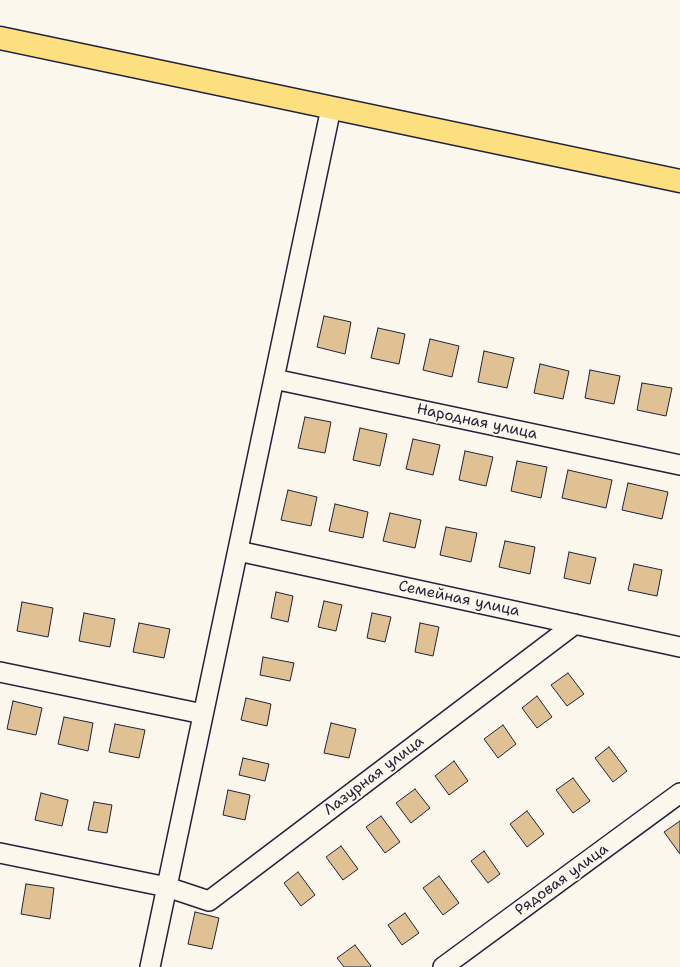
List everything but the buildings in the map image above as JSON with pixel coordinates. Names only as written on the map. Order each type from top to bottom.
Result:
[{"type":"main road","points":[[0,38],[680,181]]},
{"type":"street","points":[[150,967],[331,108]]},
{"type":"street","name":"Народная улица","points":[[274,379],[680,464]]},
{"type":"street","name":"Семейная улица","points":[[238,550],[680,646]]},
{"type":"street","name":"Лазурная улица","points":[[167,887],[209,901],[575,624]]},
{"type":"street","points":[[0,672],[204,714]]},
{"type":"street","name":"Рядовая улица","points":[[443,967],[680,793]]},
{"type":"street","points":[[0,853],[167,887]]}]
